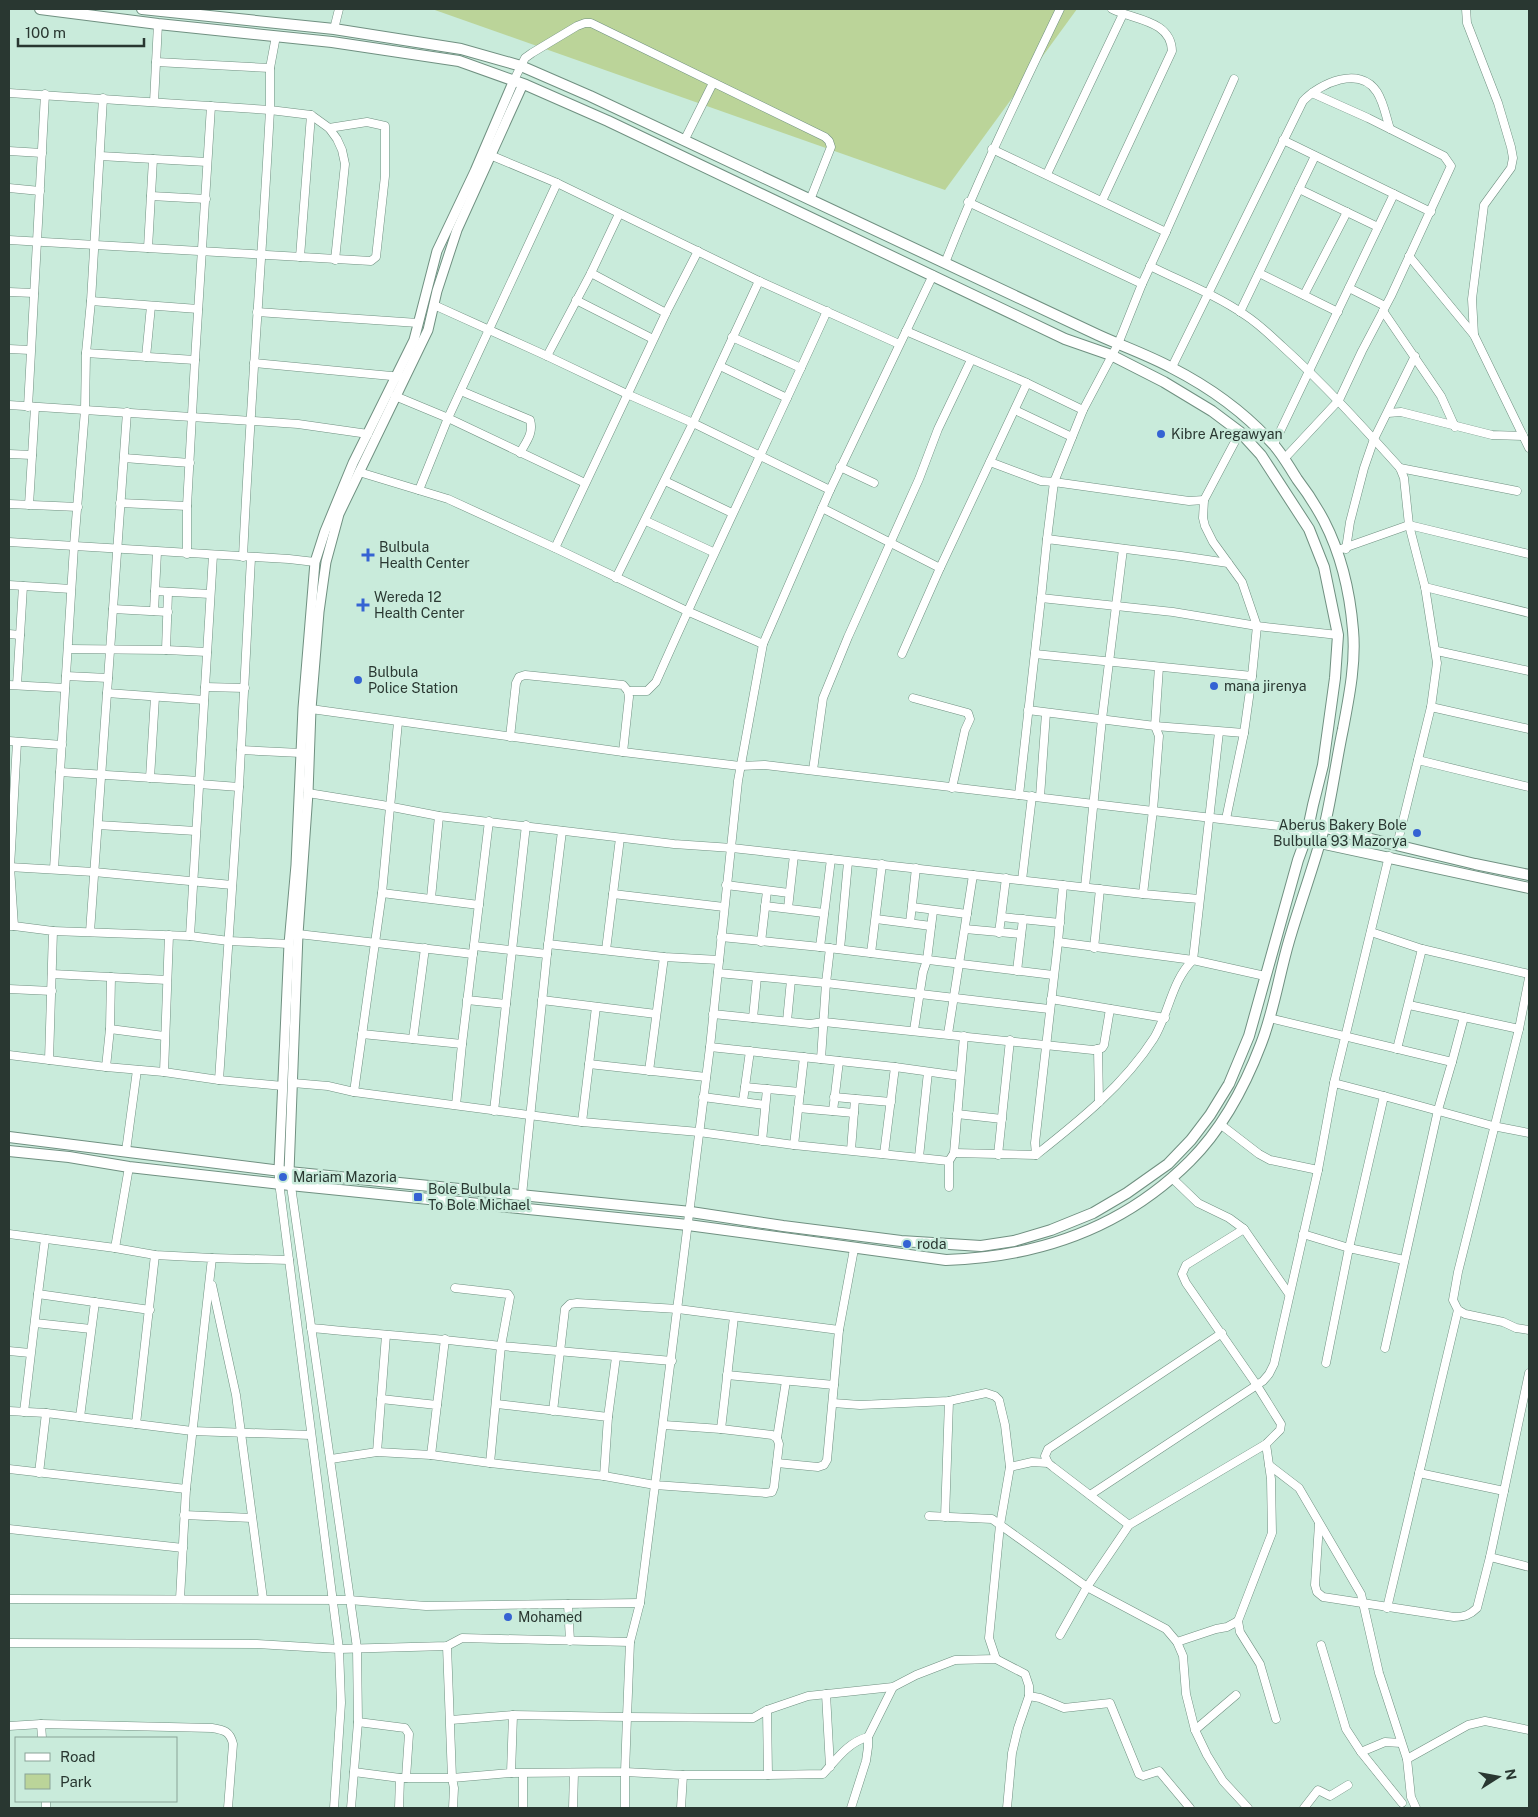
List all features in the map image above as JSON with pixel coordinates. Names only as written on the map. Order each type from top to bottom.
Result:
[{"type":"main road","points":[[9,1137],[284,1171],[690,1212],[901,1241],[981,1246],[1014,1241],[1051,1230],[1093,1213],[1127,1193],[1168,1164],[1191,1140],[1210,1115],[1229,1084],[1249,1036],[1298,860],[1306,838],[1324,765],[1335,678],[1338,635],[1324,567],[1309,529],[1261,456],[1240,432],[1212,411],[1164,382],[1111,355],[1065,339],[633,133],[518,82],[459,61],[332,42],[158,24],[40,9]]},
{"type":"main road","points":[[9,1151],[69,1157],[129,1167],[279,1182],[290,1185],[688,1225],[946,1260],[981,1259],[1016,1254],[1057,1242],[1098,1226],[1136,1205],[1172,1178],[1200,1150],[1220,1124],[1240,1092],[1262,1043],[1288,943],[1320,843],[1352,679],[1353,631],[1342,567],[1341,549],[1274,444],[1222,397],[1172,367],[1118,344],[590,96],[521,66],[461,49],[334,29],[222,13],[142,9]]},
{"type":"main road","points":[[1309,824],[1529,875]]},
{"type":"main road","points":[[1306,838],[1320,843],[1388,856],[1529,888]]},
{"type":"main road","points":[[1235,1070],[1247,1076]]},
{"type":"main road","points":[[1051,1230],[1057,1242]]},
{"type":"street","points":[[334,29],[339,9]]},
{"type":"street","points":[[945,263],[968,202],[1060,9]]},
{"type":"street","points":[[1102,200],[1172,51],[1172,42],[1167,33],[1158,25],[1112,9]]},
{"type":"street","points":[[1466,9],[1467,23],[1498,102],[1512,147],[1513,158],[1511,168],[1484,205],[1472,299],[1474,335]]},
{"type":"street","points":[[1047,174],[1123,14]]},
{"type":"street","points":[[351,1808],[358,1722],[357,1648],[290,1185],[284,1171],[283,1086],[289,944],[296,864],[303,708],[315,562],[325,531],[353,464],[368,434],[428,330],[442,271],[457,230],[490,155],[518,82],[521,66],[525,58],[577,26],[591,23],[825,137],[831,147],[810,200]]},
{"type":"street","points":[[154,102],[158,24]]},
{"type":"street","points":[[219,1080],[245,688],[249,422],[262,254],[270,110],[270,68],[276,36]]},
{"type":"street","points":[[156,62],[270,68]]},
{"type":"street","points":[[1172,367],[1303,100],[1333,82],[1345,78],[1358,78],[1376,90],[1382,102],[1390,129]]},
{"type":"street","points":[[1019,795],[1054,482],[1083,410],[1118,344],[1142,284],[1234,79]]},
{"type":"street","points":[[334,1808],[341,1703],[339,1649],[279,1182],[284,1171],[293,1083],[298,934],[308,793],[311,709],[319,612],[326,562],[339,514],[382,427],[395,396],[414,340],[437,251],[518,82]]},
{"type":"street","points":[[684,141],[713,83]]},
{"type":"street","points":[[9,93],[270,110],[311,115],[329,128],[340,143],[345,164],[335,260]]},
{"type":"street","points":[[1284,459],[1339,400],[1431,212],[1451,164],[1444,156],[1312,93]]},
{"type":"street","points":[[29,505],[32,455],[30,350],[45,94]]},
{"type":"street","points":[[54,869],[74,546],[85,410],[86,353],[91,301],[103,98]]},
{"type":"street","points":[[187,554],[187,506],[211,106]]},
{"type":"street","points":[[300,257],[311,115]]},
{"type":"street","points":[[9,240],[371,261],[376,256],[385,176],[385,126],[367,122],[329,128]]},
{"type":"street","points":[[1284,140],[1431,212]]},
{"type":"street","points":[[992,149],[1166,232]]},
{"type":"street","points":[[9,151],[42,153]]},
{"type":"street","points":[[490,155],[556,183],[759,280],[899,344]]},
{"type":"street","points":[[100,156],[207,162]]},
{"type":"street","points":[[1240,312],[1315,156]]},
{"type":"street","points":[[148,248],[153,159]]},
{"type":"street","points":[[419,490],[448,418],[556,183]]},
{"type":"street","points":[[9,188],[40,191]]},
{"type":"street","points":[[1299,189],[1378,227]]},
{"type":"street","points":[[1274,444],[1394,194]]},
{"type":"street","points":[[151,196],[206,199]]},
{"type":"street","points":[[968,202],[1142,284]]},
{"type":"street","points":[[1304,295],[1347,212]]},
{"type":"street","points":[[547,356],[591,273],[619,214]]},
{"type":"street","points":[[555,548],[666,313],[698,251]]},
{"type":"street","points":[[1410,256],[1474,335],[1529,448]]},
{"type":"street","points":[[1150,266],[1208,294],[1240,312],[1259,326],[1310,371],[1339,400],[1400,468],[1404,478],[1409,525],[1425,587],[1437,651],[1437,662],[1431,707],[1396,845]]},
{"type":"street","points":[[591,273],[666,313]]},
{"type":"street","points":[[1259,273],[1338,312]]},
{"type":"street","points":[[624,1808],[630,1642],[640,1604],[664,1425],[714,1014],[726,885],[732,848],[740,766],[763,644],[840,468],[934,275]]},
{"type":"street","points":[[616,578],[646,521],[759,280]]},
{"type":"street","points":[[1350,288],[1384,309],[1442,396],[1455,427]]},
{"type":"street","points":[[9,292],[34,293]]},
{"type":"street","points":[[576,300],[654,339]]},
{"type":"street","points":[[91,301],[198,309]]},
{"type":"street","points":[[434,305],[760,454],[830,490]]},
{"type":"street","points":[[146,357],[150,306]]},
{"type":"street","points":[[628,691],[647,691],[656,682],[714,552],[827,311]]},
{"type":"street","points":[[258,312],[418,323]]},
{"type":"street","points":[[906,331],[1027,383],[1083,410]]},
{"type":"street","points":[[732,337],[801,368]]},
{"type":"street","points":[[9,349],[30,350]]},
{"type":"street","points":[[86,353],[195,360]]},
{"type":"street","points":[[1341,549],[1374,439],[1415,356]]},
{"type":"street","points":[[812,770],[823,698],[848,637],[919,479],[938,429],[971,360]]},
{"type":"street","points":[[254,363],[400,377]]},
{"type":"street","points":[[720,366],[787,398]]},
{"type":"street","points":[[902,654],[940,568],[1027,383]]},
{"type":"street","points":[[461,391],[530,420],[531,434],[520,453]]},
{"type":"street","points":[[395,396],[448,418],[585,483]]},
{"type":"street","points":[[9,405],[298,424],[368,434]]},
{"type":"street","points":[[1015,410],[1072,437]]},
{"type":"street","points":[[90,932],[127,412]]},
{"type":"street","points":[[1388,413],[1401,412],[1492,435],[1523,436]]},
{"type":"street","points":[[1226,819],[1244,733],[1257,626],[1242,582],[1213,542],[1203,518],[1204,500],[1240,432]]},
{"type":"street","points":[[9,454],[32,455]]},
{"type":"street","points":[[124,458],[190,463]]},
{"type":"street","points":[[990,462],[1041,481],[1189,501],[1204,500]]},
{"type":"street","points":[[840,468],[874,484]]},
{"type":"street","points":[[1400,468],[1517,491]]},
{"type":"street","points":[[360,472],[448,499],[687,611],[763,644]]},
{"type":"street","points":[[665,481],[732,513]]},
{"type":"street","points":[[120,503],[187,506]]},
{"type":"street","points":[[9,504],[78,507]]},
{"type":"street","points":[[822,508],[940,568]]},
{"type":"street","points":[[646,521],[714,552]]},
{"type":"street","points":[[1341,549],[1409,525],[1529,554]]},
{"type":"street","points":[[1047,539],[1228,563]]},
{"type":"street","points":[[9,542],[315,562]]},
{"type":"street","points":[[1085,887],[1095,804],[1102,719],[1123,549]]},
{"type":"street","points":[[154,611],[158,552]]},
{"type":"street","points":[[190,936],[213,555]]},
{"type":"street","points":[[9,585],[72,589]]},
{"type":"street","points":[[23,586],[20,635],[13,685],[65,688]]},
{"type":"street","points":[[1425,587],[1529,613]]},
{"type":"street","points":[[155,591],[210,594]]},
{"type":"street","points":[[166,650],[168,592]]},
{"type":"street","points":[[1041,598],[1173,612],[1257,626],[1338,635]]},
{"type":"street","points":[[113,610],[168,612]]},
{"type":"street","points":[[9,634],[20,635]]},
{"type":"street","points":[[68,649],[207,652]]},
{"type":"street","points":[[1437,651],[1529,671]]},
{"type":"street","points":[[1035,654],[1252,676]]},
{"type":"street","points":[[1144,894],[1153,810],[1158,736],[1155,726],[1159,667]]},
{"type":"street","points":[[510,737],[516,684],[519,677],[526,675],[623,685],[628,691],[623,752]]},
{"type":"street","points":[[66,676],[108,678]]},
{"type":"street","points":[[205,687],[245,688]]},
{"type":"street","points":[[107,694],[204,700]]},
{"type":"street","points":[[150,778],[155,697]]},
{"type":"street","points":[[913,698],[968,714],[970,719],[965,730],[952,788]]},
{"type":"street","points":[[1431,707],[1529,729]]},
{"type":"street","points":[[311,709],[510,737],[740,766],[765,765],[812,770],[1288,827],[1309,824]]},
{"type":"street","points":[[1028,710],[1155,726],[1244,733]]},
{"type":"street","points":[[1022,880],[1036,797],[1046,712]]},
{"type":"street","points":[[354,1092],[382,893],[398,722]]},
{"type":"street","points":[[954,1154],[1036,1156],[1099,1102],[1141,1056],[1164,1018],[1182,973],[1193,960],[1219,732]]},
{"type":"street","points":[[62,744],[13,742],[9,867],[12,926],[53,931],[190,936],[228,941],[289,944]]},
{"type":"street","points":[[241,750],[301,753]]},
{"type":"street","points":[[1418,760],[1529,787]]},
{"type":"street","points":[[60,772],[239,786]]},
{"type":"street","points":[[308,793],[391,806],[439,816],[620,838],[882,864],[1200,900]]},
{"type":"street","points":[[431,898],[439,816]]},
{"type":"street","points":[[456,1105],[489,821]]},
{"type":"street","points":[[98,825],[196,831]]},
{"type":"street","points":[[494,1111],[526,826]]},
{"type":"street","points":[[1288,827],[1306,838]]},
{"type":"street","points":[[522,1195],[548,944],[562,831]]},
{"type":"street","points":[[606,950],[620,838]]},
{"type":"street","points":[[788,908],[794,855]]},
{"type":"street","points":[[1090,1495],[1263,1381],[1274,1364],[1318,1170],[1334,1083],[1388,856]]},
{"type":"street","points":[[820,947],[831,859]]},
{"type":"street","points":[[840,949],[848,862]]},
{"type":"street","points":[[871,953],[882,864]]},
{"type":"street","points":[[9,867],[94,872],[232,886]]},
{"type":"street","points":[[910,923],[916,868]]},
{"type":"street","points":[[948,1034],[973,875]]},
{"type":"street","points":[[999,933],[1006,878]]},
{"type":"street","points":[[726,885],[790,893]]},
{"type":"street","points":[[1036,1156],[1035,1143],[1063,885]]},
{"type":"street","points":[[1094,948],[1100,889]]},
{"type":"street","points":[[761,942],[767,891]]},
{"type":"street","points":[[382,893],[479,905]]},
{"type":"street","points":[[613,894],[724,907]]},
{"type":"street","points":[[765,906],[824,913]]},
{"type":"street","points":[[912,907],[967,914]]},
{"type":"street","points":[[914,1030],[922,972],[927,960],[933,911]]},
{"type":"street","points":[[1002,917],[1060,923]]},
{"type":"street","points":[[876,919],[931,926]]},
{"type":"street","points":[[1017,971],[1023,919]]},
{"type":"street","points":[[965,929],[1021,934]]},
{"type":"street","points":[[49,1060],[53,931]]},
{"type":"street","points":[[1371,932],[1422,949],[1529,974]]},
{"type":"street","points":[[298,934],[374,944],[425,948],[512,950],[547,954]]},
{"type":"street","points":[[164,1072],[169,935]]},
{"type":"street","points":[[721,937],[840,949],[1053,975]]},
{"type":"street","points":[[1058,942],[1193,960],[1265,976]]},
{"type":"street","points":[[548,944],[719,960]]},
{"type":"street","points":[[413,1039],[425,948]]},
{"type":"street","points":[[821,1059],[830,948]]},
{"type":"street","points":[[1397,1049],[1422,949]]},
{"type":"street","points":[[649,1070],[664,956]]},
{"type":"street","points":[[718,973],[826,982],[919,995],[1049,1009]]},
{"type":"street","points":[[52,974],[167,980]]},
{"type":"street","points":[[106,1067],[110,1029],[111,976]]},
{"type":"street","points":[[753,1018],[757,976]]},
{"type":"street","points":[[1529,978],[1518,1030],[1458,1272],[1453,1300],[1458,1310],[1465,1314],[1529,1330]]},
{"type":"street","points":[[787,1021],[792,980]]},
{"type":"street","points":[[9,989],[52,992]]},
{"type":"street","points":[[1051,999],[1164,1018]]},
{"type":"street","points":[[467,1000],[506,1004]]},
{"type":"street","points":[[542,1000],[656,1014]]},
{"type":"street","points":[[1409,1005],[1518,1030]]},
{"type":"street","points":[[582,1122],[596,1007]]},
{"type":"street","points":[[714,1014],[810,1024],[824,1022],[914,1030],[1098,1049],[1104,1045],[1110,1009]]},
{"type":"street","points":[[1269,1018],[1452,1062]]},
{"type":"street","points":[[1385,1348],[1438,1110],[1464,1018]]},
{"type":"street","points":[[110,1029],[164,1036]]},
{"type":"street","points":[[362,1034],[462,1044]]},
{"type":"street","points":[[949,1187],[949,1161],[954,1154],[964,1036]]},
{"type":"street","points":[[998,1156],[1010,1040]]},
{"type":"street","points":[[710,1047],[960,1076]]},
{"type":"street","points":[[1098,1049],[1099,1102]]},
{"type":"street","points":[[744,1101],[750,1051]]},
{"type":"street","points":[[9,1054],[106,1067],[283,1086]]},
{"type":"street","points":[[794,1145],[804,1057]]},
{"type":"street","points":[[833,1111],[839,1061]]},
{"type":"street","points":[[589,1064],[706,1077]]},
{"type":"street","points":[[884,1154],[895,1067]]},
{"type":"street","points":[[126,1151],[137,1070]]},
{"type":"street","points":[[919,1157],[928,1072]]},
{"type":"street","points":[[293,1083],[328,1086],[354,1092],[531,1116],[699,1132],[794,1145],[949,1161]]},
{"type":"street","points":[[1334,1083],[1493,1126],[1529,1133]]},
{"type":"street","points":[[745,1087],[800,1092]]},
{"type":"street","points":[[762,1141],[767,1089]]},
{"type":"street","points":[[1326,1363],[1349,1248],[1384,1096]]},
{"type":"street","points":[[704,1097],[765,1105]]},
{"type":"street","points":[[834,1097],[891,1102]]},
{"type":"street","points":[[851,1150],[855,1099]]},
{"type":"street","points":[[798,1108],[854,1113]]},
{"type":"street","points":[[957,1114],[1002,1119]]},
{"type":"street","points":[[1220,1124],[1259,1154],[1270,1160],[1318,1170]]},
{"type":"street","points":[[116,1248],[129,1167]]},
{"type":"street","points":[[1172,1178],[1198,1203],[1229,1218],[1244,1229],[1289,1294]]},
{"type":"street","points":[[1060,1635],[1087,1588],[1129,1525],[1266,1444],[1280,1430],[1281,1424],[1256,1384],[1186,1283],[1182,1274],[1186,1265],[1244,1229]]},
{"type":"street","points":[[9,1234],[155,1255],[289,1260]]},
{"type":"street","points":[[1303,1234],[1349,1248],[1404,1260]]},
{"type":"street","points":[[24,1412],[45,1239]]},
{"type":"street","points":[[777,1463],[818,1467],[824,1465],[827,1460],[839,1330],[854,1248]]},
{"type":"street","points":[[136,1424],[155,1255]]},
{"type":"street","points":[[180,1599],[186,1489],[212,1258]]},
{"type":"street","points":[[210,1278],[236,1395],[263,1599]]},
{"type":"street","points":[[455,1288],[508,1294],[510,1297],[501,1346],[490,1463]]},
{"type":"street","points":[[38,1294],[150,1310]]},
{"type":"street","points":[[80,1417],[95,1302]]},
{"type":"street","points":[[552,1411],[565,1309],[570,1304],[678,1309],[839,1330]]},
{"type":"street","points":[[1387,1608],[1458,1310]]},
{"type":"street","points":[[721,1429],[734,1317]]},
{"type":"street","points":[[35,1323],[91,1329]]},
{"type":"street","points":[[311,1328],[672,1361]]},
{"type":"street","points":[[1129,1525],[1048,1463],[1045,1456],[1048,1449],[1222,1333]]},
{"type":"street","points":[[377,1452],[386,1335]]},
{"type":"street","points":[[431,1456],[445,1339]]},
{"type":"street","points":[[9,1351],[30,1353]]},
{"type":"street","points":[[604,1476],[608,1417],[616,1357]]},
{"type":"street","points":[[1319,1524],[1315,1585],[1317,1592],[1323,1597],[1454,1617],[1471,1614],[1477,1608],[1490,1557],[1529,1373]]},
{"type":"street","points":[[727,1375],[834,1386]]},
{"type":"street","points":[[331,1458],[377,1452],[431,1456],[604,1476],[655,1485],[772,1492],[779,1444],[777,1438],[786,1381]]},
{"type":"street","points":[[833,1403],[860,1405],[949,1401],[986,1394],[995,1396],[999,1400],[1005,1425],[1010,1467],[1000,1525],[989,1638],[996,1659]]},
{"type":"street","points":[[381,1399],[436,1405]]},
{"type":"street","points":[[945,1517],[949,1401]]},
{"type":"street","points":[[497,1404],[608,1417]]},
{"type":"street","points":[[9,1411],[46,1413],[192,1431],[311,1435]]},
{"type":"street","points":[[39,1472],[46,1413]]},
{"type":"street","points":[[664,1425],[721,1429],[772,1435],[777,1438]]},
{"type":"street","points":[[1266,1444],[1270,1466],[1272,1533],[1238,1621],[1240,1632],[1260,1664],[1276,1719]]},
{"type":"street","points":[[1010,1467],[1032,1462],[1048,1463]]},
{"type":"street","points":[[1270,1466],[1299,1488],[1361,1594],[1379,1673],[1407,1759],[1411,1797],[1416,1808]]},
{"type":"street","points":[[9,1469],[186,1489]]},
{"type":"street","points":[[1419,1473],[1504,1491]]},
{"type":"street","points":[[184,1515],[252,1518]]},
{"type":"street","points":[[929,1516],[992,1519],[1087,1588],[1166,1628],[1177,1642],[1184,1656],[1186,1694],[1195,1730],[1223,1781],[1244,1807]]},
{"type":"street","points":[[9,1529],[182,1548]]},
{"type":"street","points":[[1490,1557],[1529,1567]]},
{"type":"street","points":[[9,1599],[349,1600],[426,1606],[640,1604]]},
{"type":"street","points":[[568,1604],[570,1641]]},
{"type":"street","points":[[1177,1642],[1227,1627],[1238,1621]]},
{"type":"street","points":[[9,1643],[257,1644],[339,1649],[447,1646],[462,1638],[630,1642]]},
{"type":"street","points":[[1321,1645],[1343,1721],[1361,1752],[1399,1806],[1411,1797]]},
{"type":"street","points":[[447,1646],[452,1778],[454,1788],[453,1808]]},
{"type":"street","points":[[451,1720],[513,1715],[753,1718],[767,1710],[808,1696],[893,1687],[955,1660],[996,1659],[1024,1674],[1029,1686],[1029,1696],[1018,1728],[1012,1754],[1007,1808]]},
{"type":"street","points":[[851,1808],[866,1760],[868,1738],[893,1687]]},
{"type":"street","points":[[826,1694],[830,1767]]},
{"type":"street","points":[[1195,1730],[1236,1695]]},
{"type":"street","points":[[1029,1696],[1064,1708],[1110,1703],[1139,1774],[1143,1776],[1159,1771],[1190,1808]]},
{"type":"street","points":[[767,1710],[768,1775]]},
{"type":"street","points":[[511,1773],[513,1715]]},
{"type":"street","points":[[1407,1759],[1468,1726],[1485,1721],[1529,1730]]},
{"type":"street","points":[[358,1722],[405,1728],[408,1730],[409,1734],[398,1808]]},
{"type":"street","points":[[9,1726],[41,1724],[212,1728],[223,1730],[231,1736],[233,1744],[228,1808]]},
{"type":"street","points":[[41,1724],[42,1737]]},
{"type":"street","points":[[354,1772],[403,1778],[452,1778],[511,1773],[823,1774],[847,1748],[860,1739],[868,1738]]},
{"type":"street","points":[[1361,1752],[1385,1742],[1401,1743]]},
{"type":"street","points":[[574,1773],[574,1808]]},
{"type":"street","points":[[523,1774],[523,1808]]},
{"type":"street","points":[[681,1808],[683,1775]]},
{"type":"street","points":[[1304,1808],[1318,1790],[1330,1796],[1348,1785]]},
{"type":"green space","points":[[432,9],[1077,9],[945,190]]},
{"type":"place","name":"Kibre Aregawyan","points":[[1161,434]]},
{"type":"place","name":"Bulbula Health Center","points":[[368,555]]},
{"type":"place","name":"Wereda 12 Health Center","points":[[363,605]]},
{"type":"place","name":"Bulbula Police Station","points":[[358,680]]},
{"type":"place","name":"mana jirenya","points":[[1214,686]]},
{"type":"place","name":"Aberus Bakery Bole Bulbulla 93 Mazorya","points":[[1417,833]]},
{"type":"place","name":"Mariam Mazoria","points":[[283,1177]]},
{"type":"place","name":"Bole Bulbula To Bole Michael","points":[[418,1197]]},
{"type":"place","name":"roda","points":[[907,1244]]},
{"type":"place","name":"Mohamed","points":[[508,1617]]}]
